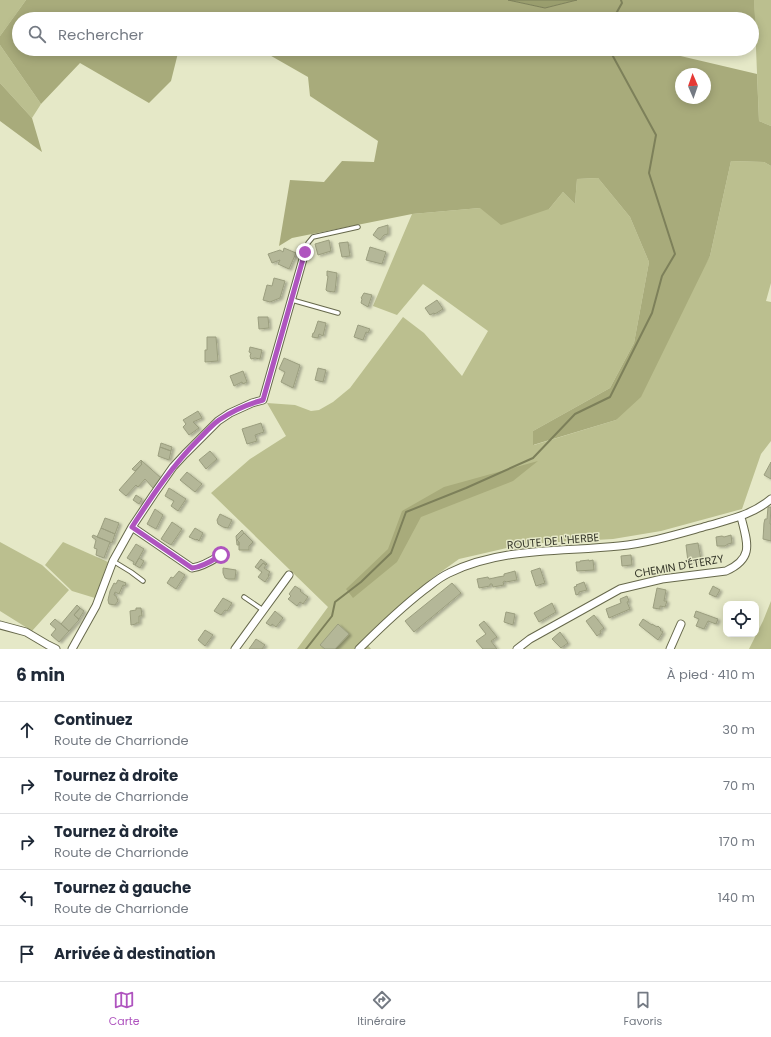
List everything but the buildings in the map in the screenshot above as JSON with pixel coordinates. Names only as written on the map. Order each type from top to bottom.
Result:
[{"type":"street","points":[[72,649],[96,606],[113,561],[132,527],[173,467],[184,454],[218,421],[230,413],[252,403],[263,400],[305,252]]},
{"type":"street","name":"ROUTE DE L'HERBE","points":[[359,649],[404,606],[439,579],[448,573],[471,564],[513,554],[620,546],[658,540],[741,517],[762,507],[771,499]]},
{"type":"street","name":"CHEMIN D'ÉTERZY","points":[[517,649],[530,639],[620,588],[662,579],[726,571],[735,567],[742,560],[747,546],[741,517]]},
{"type":"street","points":[[132,527],[192,568],[197,568],[221,555]]},
{"type":"street","points":[[235,649],[289,575]]},
{"type":"street","points":[[670,649],[681,624]]},
{"type":"street","points":[[0,625],[26,632],[56,649]]},
{"type":"lane","points":[[305,252],[308,243],[313,237],[358,227]]},
{"type":"lane","points":[[292,300],[338,312]]},
{"type":"lane","points":[[113,561],[143,581]]},
{"type":"lane","points":[[244,597],[263,610]]},
{"type":"shaded area","points":[[0,0],[26,0],[17,12],[12,12],[12,19],[0,36]]},
{"type":"shaded area","points":[[26,0],[508,0],[545,8],[577,0],[754,0],[755,12],[721,12],[17,12]]},
{"type":"shaded area","points":[[508,0],[577,0],[545,8]]},
{"type":"shaded area","points":[[754,0],[771,0],[771,126],[759,121],[756,56],[759,56],[759,12],[754,12]]},
{"type":"shaded area","points":[[12,19],[12,56],[177,56],[171,81],[149,103],[80,63],[41,104],[0,45],[0,36]]},
{"type":"shaded area","points":[[0,45],[41,104],[32,118],[0,83]]},
{"type":"shaded area","points":[[271,56],[680,56],[757,74],[759,121],[771,126],[771,166],[764,162],[731,161],[710,256],[641,397],[616,420],[533,445],[533,431],[610,388],[634,343],[649,262],[630,217],[598,178],[577,179],[575,204],[563,192],[549,209],[501,225],[480,208],[412,214],[292,238],[279,246],[290,180],[324,182],[342,161],[374,162],[378,141],[310,96],[308,77]]},
{"type":"shaded area","points":[[0,83],[32,118],[42,152],[0,121]]},
{"type":"shaded area","points":[[731,161],[764,162],[771,166],[771,283],[766,301],[771,302],[771,441],[761,454],[742,509],[661,531],[613,539],[524,544],[459,559],[431,579],[363,639],[371,649],[297,649],[328,607],[211,493],[250,459],[286,436],[267,403],[295,405],[311,411],[319,410],[333,402],[350,388],[403,317],[424,333],[462,376],[488,331],[423,284],[397,315],[373,306],[412,214],[480,208],[549,209],[563,192],[575,204],[577,179],[598,178],[630,217],[649,262],[634,343],[610,388],[533,431],[534,445],[616,420],[710,256]]},
{"type":"shaded area","points":[[538,461],[513,481],[421,517],[397,562],[353,598],[346,589],[388,549],[402,511],[444,487]]},
{"type":"shaded area","points":[[0,542],[42,565],[69,590],[32,631],[0,611]]},
{"type":"shaded area","points":[[63,542],[108,562],[95,598],[72,591],[45,565]]},
{"type":"shaded area","points":[[771,601],[771,649],[749,649],[755,637],[759,637],[759,629]]},
{"type":"waterway","points":[[617,12],[622,3],[621,0]]},
{"type":"waterway","points":[[306,649],[332,616],[335,602],[361,582],[391,553],[406,512],[466,488],[533,458],[575,414],[610,397],[652,313],[662,276],[675,254],[649,173],[656,135],[613,56]]},
{"type":"route","points":[[221,555],[197,568],[192,568],[132,527],[173,467],[208,430],[230,413],[252,403],[263,400],[305,252]]}]
